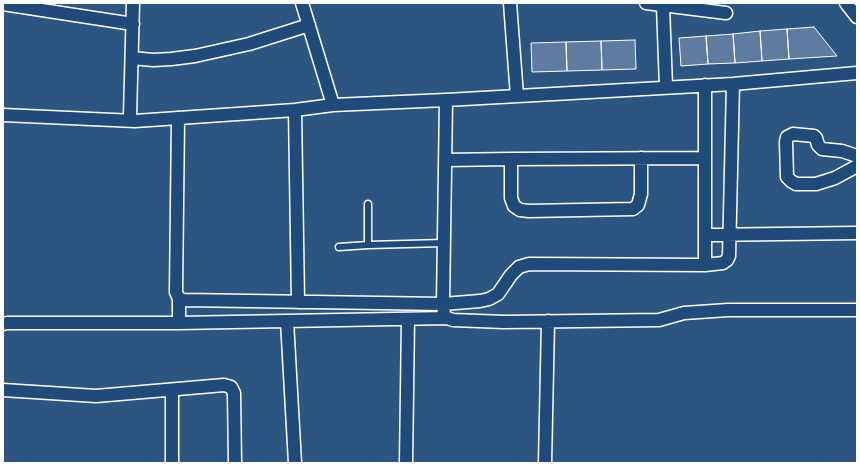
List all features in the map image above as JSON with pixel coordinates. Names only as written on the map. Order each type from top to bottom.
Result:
[{"type":"street","points":[[131,120],[133,3]]},
{"type":"street","points":[[302,3],[333,105]]},
{"type":"street","points":[[510,3],[517,96]]},
{"type":"street","points":[[646,3],[726,13]]},
{"type":"street","points":[[846,3],[857,17]]},
{"type":"street","points":[[3,4],[132,24]]},
{"type":"street","points":[[663,6],[666,87]]},
{"type":"street","points":[[132,58],[153,60],[171,59],[202,54],[249,44],[309,25]]},
{"type":"street","points":[[3,115],[135,121],[295,110],[333,105],[733,84],[857,73]]},
{"type":"street","points":[[179,299],[443,304],[489,299],[498,294],[519,267],[529,264],[705,265],[723,263],[729,256],[733,84]]},
{"type":"street","points":[[705,85],[705,265]]},
{"type":"street","points":[[446,100],[443,304],[444,314],[447,318]]},
{"type":"street","points":[[295,110],[298,302]]},
{"type":"street","points":[[178,118],[176,292],[179,299],[179,323]]},
{"type":"street","points":[[857,156],[842,151],[822,149],[818,145],[816,138],[810,135],[793,134],[787,137],[787,177],[796,184],[816,184],[835,178],[857,166]]},
{"type":"street","points":[[511,159],[511,198],[514,206],[520,210],[529,211],[633,209],[638,205],[641,194],[641,158]]},
{"type":"street","points":[[445,160],[705,158]]},
{"type":"street","points":[[705,235],[857,234]]},
{"type":"street","points":[[393,319],[394,304]]},
{"type":"street","points":[[4,323],[179,323],[447,318],[453,320],[497,322],[659,320],[684,313],[728,310],[857,310]]},
{"type":"street","points":[[406,463],[408,319]]},
{"type":"street","points":[[287,321],[295,463]]},
{"type":"street","points":[[545,463],[548,321]]},
{"type":"street","points":[[3,390],[96,396],[224,385],[230,388],[234,393],[235,463]]},
{"type":"street","points":[[172,390],[172,463]]},
{"type":"lane","points":[[368,204],[368,245]]},
{"type":"lane","points":[[339,247],[444,243]]},
{"type":"building","points":[[814,27],[837,56],[789,59],[787,29]]},
{"type":"building","points":[[787,29],[789,59],[762,61],[760,31]]},
{"type":"building","points":[[760,31],[762,61],[735,63],[733,34]]},
{"type":"building","points":[[733,34],[735,63],[708,64],[706,36]]},
{"type":"building","points":[[706,36],[708,64],[681,66],[679,38]]},
{"type":"building","points":[[635,40],[636,69],[602,70],[601,41]]},
{"type":"building","points":[[601,41],[602,70],[567,71],[566,42]]},
{"type":"building","points":[[566,42],[567,71],[532,72],[531,43]]}]
